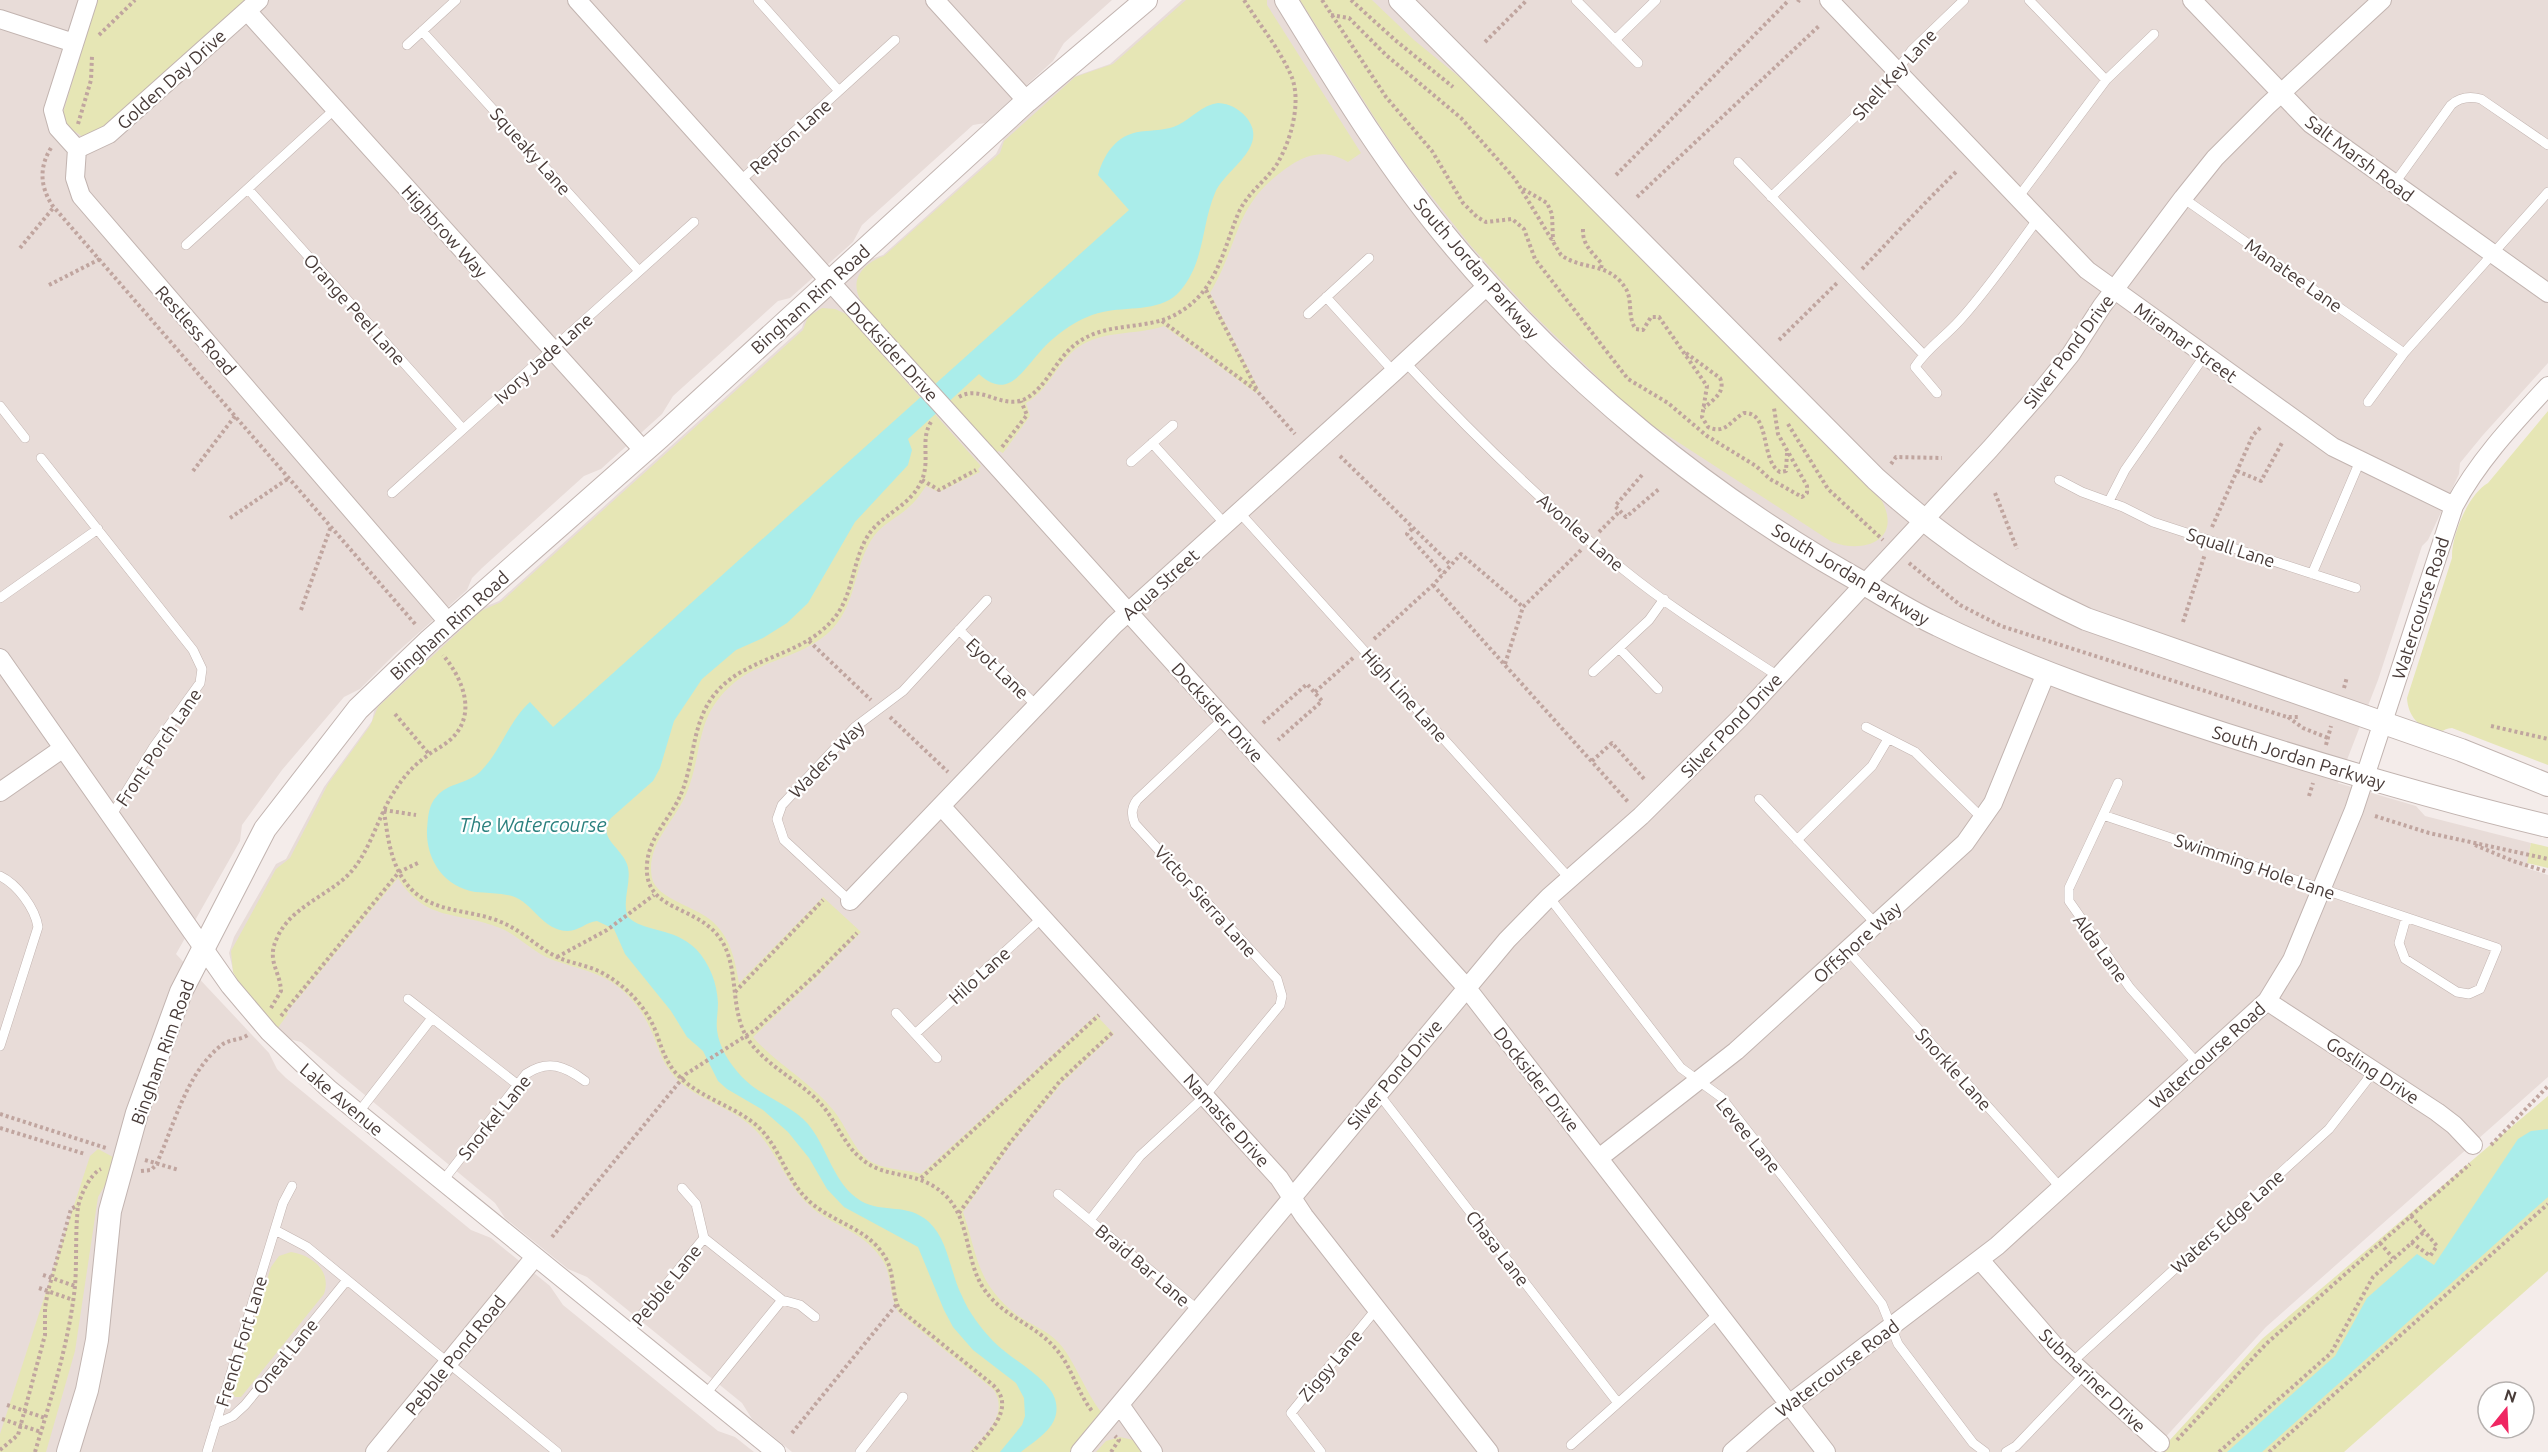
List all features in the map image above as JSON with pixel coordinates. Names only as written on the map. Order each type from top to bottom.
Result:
[{"type":"street","points":[[77,149],[71,130],[55,122],[53,110],[88,0]]},
{"type":"street","name":"Docksider Drive","points":[[577,0],[887,345],[993,451],[1128,612],[1466,987],[1826,1452]]},
{"type":"street","points":[[936,0],[1027,101]]},
{"type":"street","name":"Bingham Rim Road","points":[[68,1452],[87,1390],[96,1349],[110,1211],[141,1102],[181,992],[265,829],[358,709],[449,623],[644,452],[1027,101],[1146,0]]},
{"type":"street","name":"South Jordan Parkway","points":[[1286,0],[1399,177],[1426,213],[1488,285],[1585,384],[1658,445],[1810,554],[1940,626],[2046,672],[2130,704],[2413,792],[2548,826]]},
{"type":"street","points":[[1400,0],[1876,479],[1922,520],[1966,554],[2005,578],[2085,619],[2461,750],[2548,785]]},
{"type":"street","name":"Miramar Street","points":[[1829,0],[2087,270],[2333,447],[2454,506]]},
{"type":"street","name":"Salt Marsh Road","points":[[2192,0],[2311,124],[2548,293]]},
{"type":"street","name":"Silver Pond Drive","points":[[1080,1452],[1507,940],[1549,897],[1641,816],[1700,760],[1990,449],[2071,354],[2114,290],[2183,198],[2233,140],[2378,1]]},
{"type":"street","name":"Highbrow Way","points":[[253,6],[335,109],[644,452]]},
{"type":"street","name":"Golden Day Drive","points":[[77,149],[109,134],[253,6]]},
{"type":"street","points":[[0,19],[74,43]]},
{"type":"street","name":"Restless Road","points":[[77,149],[76,186],[87,204],[449,623]]},
{"type":"street","name":"Aqua Street","points":[[850,901],[1128,612],[1488,285]]},
{"type":"street","name":"Watercourse Road","points":[[1732,1452],[1789,1404],[1980,1260],[2267,1001],[2286,972],[2323,889],[2366,778],[2454,506],[2492,449],[2548,386]]},
{"type":"street","name":"Lake Avenue","points":[[0,658],[203,950],[267,1022],[298,1062],[627,1333],[776,1452]]},
{"type":"street","name":"Offshore Way","points":[[1599,1158],[1736,1051],[1954,855],[1983,820],[2001,786],[2046,672]]},
{"type":"street","points":[[0,792],[62,749]]},
{"type":"street","name":"Namaste Drive","points":[[941,806],[1044,916],[1279,1178],[1304,1216],[1378,1307],[1489,1452]]},
{"type":"street","name":"Gosling Drive","points":[[2267,1001],[2437,1112],[2454,1125],[2478,1152]]},
{"type":"street","name":"Pebble Pond Road","points":[[375,1452],[535,1257]]},
{"type":"street","name":"Submariner Drive","points":[[1980,1260],[2077,1369],[2166,1444]]},
{"type":"street","points":[[1120,1405],[1153,1452]]},
{"type":"lane","points":[[407,45],[456,0]]},
{"type":"lane","name":"Repton Lane","points":[[758,0],[839,91]]},
{"type":"lane","points":[[1576,0],[1638,63]]},
{"type":"lane","points":[[1615,40],[1656,0]]},
{"type":"lane","name":"Shell Key Lane","points":[[1772,197],[1882,91],[1912,50],[1964,0]]},
{"type":"lane","points":[[2029,0],[2106,80]]},
{"type":"lane","name":"Squeaky Lane","points":[[422,31],[639,271]]},
{"type":"lane","points":[[2017,199],[2106,80],[2154,34]]},
{"type":"lane","name":"Repton Lane","points":[[740,181],[895,40]]},
{"type":"lane","points":[[2394,184],[2451,105],[2466,97],[2481,99],[2548,145]]},
{"type":"lane","points":[[186,245],[335,109]]},
{"type":"lane","points":[[1738,162],[1923,354]]},
{"type":"lane","name":"Orange Peel Lane","points":[[248,189],[463,429]]},
{"type":"lane","points":[[2368,402],[2404,353],[2548,192]]},
{"type":"lane","name":"Manatee Lane","points":[[2183,198],[2404,353]]},
{"type":"lane","points":[[1936,393],[1915,367],[1923,354],[1958,323],[2037,220]]},
{"type":"lane","name":"Ivory Jade Lane","points":[[392,493],[694,222]]},
{"type":"lane","points":[[1308,314],[1369,258]]},
{"type":"lane","name":"Avonlea Lane","points":[[1326,297],[1590,541],[1664,599],[1778,676]]},
{"type":"lane","points":[[2109,501],[2125,470],[2205,355]]},
{"type":"lane","points":[[0,406],[25,438]]},
{"type":"lane","points":[[1131,462],[1173,425]]},
{"type":"lane","name":"High Line Lane","points":[[1152,443],[1232,518],[1363,649],[1570,879]]},
{"type":"lane","points":[[0,598],[99,529],[41,458]]},
{"type":"lane","points":[[2312,574],[2360,461]]},
{"type":"lane","name":"Squall Lane","points":[[2059,480],[2153,522],[2356,588]]},
{"type":"lane","name":"Front Porch Lane","points":[[99,529],[193,650],[200,663],[202,676],[197,689],[138,770],[110,818]]},
{"type":"lane","points":[[1593,672],[1649,620],[1664,599]]},
{"type":"lane","name":"Waders Way","points":[[850,901],[784,840],[778,827],[779,812],[786,800],[855,727],[903,691],[987,600]]},
{"type":"lane","name":"Eyot Lane","points":[[959,630],[1037,706]]},
{"type":"lane","points":[[1619,648],[1658,689]]},
{"type":"lane","name":"Victor Sierra Lane","points":[[1205,1096],[1275,1014],[1280,1005],[1281,987],[1277,979],[1135,824],[1132,812],[1137,800],[1224,718]]},
{"type":"lane","points":[[1866,727],[1915,752],[1983,820]]},
{"type":"lane","points":[[1797,840],[1872,766],[1888,739]]},
{"type":"lane","name":"Alda Lane","points":[[2118,783],[2069,888],[2069,901],[2075,913],[2130,988],[2198,1063]]},
{"type":"lane","points":[[1759,799],[1876,924]]},
{"type":"lane","name":"Swimming Hole Lane","points":[[2103,815],[2497,948],[2480,989],[2469,994],[2457,992],[2406,958],[2399,944],[2406,918]]},
{"type":"lane","points":[[0,876],[17,890],[34,916],[38,927],[3,1026],[0,1046]]},
{"type":"lane","name":"Levee Lane","points":[[1549,897],[1682,1068],[1721,1097],[1882,1304],[1899,1344],[1973,1443],[1985,1452]]},
{"type":"lane","name":"Hilo Lane","points":[[915,1034],[1044,916]]},
{"type":"lane","name":"Snorkle Lane","points":[[1848,951],[2060,1187]]},
{"type":"lane","points":[[408,999],[518,1085]]},
{"type":"lane","points":[[896,1013],[937,1058]]},
{"type":"lane","points":[[358,1113],[432,1018]]},
{"type":"lane","name":"Snorkel Lane","points":[[442,1182],[533,1069],[550,1064],[568,1069],[585,1081]]},
{"type":"lane","name":"Waters Edge Lane","points":[[2006,1452],[2016,1446],[2077,1369],[2329,1129],[2374,1071]]},
{"type":"lane","name":"Chasa Lane","points":[[1378,1093],[1618,1403]]},
{"type":"lane","name":"Braid Bar Lane","points":[[1089,1221],[1140,1156],[1205,1096]]},
{"type":"lane","name":"French Fort Lane","points":[[207,1452],[283,1203],[292,1186]]},
{"type":"lane","name":"Pebble Lane","points":[[682,1188],[696,1204],[705,1238],[782,1300],[800,1305],[815,1317]]},
{"type":"lane","name":"Braid Bar Lane","points":[[1058,1194],[1197,1309]]},
{"type":"lane","points":[[275,1230],[300,1242],[557,1452]]},
{"type":"lane","name":"Pebble Lane","points":[[627,1333],[705,1238]]},
{"type":"lane","name":"Oneal Lane","points":[[215,1424],[233,1416],[245,1405],[347,1280]]},
{"type":"lane","points":[[705,1395],[782,1300]]},
{"type":"lane","name":"Ziggy Lane","points":[[1321,1452],[1291,1413],[1378,1307]]},
{"type":"lane","points":[[1570,1445],[1719,1313]]},
{"type":"lane","points":[[860,1452],[903,1397]]},
{"type":"path","points":[[96,40],[105,27],[135,0]]},
{"type":"path","points":[[957,398],[972,392],[1010,402],[1021,401],[1034,393],[1059,359],[1081,340],[1103,330],[1162,321],[1185,310],[1206,290],[1214,277],[1244,202],[1274,168],[1285,150],[1294,114],[1292,74],[1244,0]]},
{"type":"path","points":[[1322,0],[1386,97],[1432,151],[1463,203],[1477,217],[1486,222],[1512,219],[1521,225],[1535,259],[1624,374],[1639,387],[1674,408],[1704,433],[1756,466],[1770,479],[1802,497],[1807,493],[1807,486],[1776,428],[1774,408]]},
{"type":"path","points":[[1351,0],[1395,40],[1458,91]]},
{"type":"path","points":[[1485,42],[1527,0]]},
{"type":"path","points":[[1616,175],[1789,0]]},
{"type":"path","points":[[1331,15],[1349,18],[1386,55],[1461,118],[1484,146],[1505,165],[1561,255],[1573,262],[1601,268],[1611,273],[1625,287],[1631,302],[1633,327],[1639,331],[1643,330],[1651,317],[1659,316],[1707,386],[1702,417],[1708,427],[1719,431],[1725,429],[1743,413],[1752,414],[1765,438],[1770,462],[1776,470],[1786,471],[1788,452]]},
{"type":"path","points":[[1637,197],[1820,25]]},
{"type":"path","points":[[93,51],[91,80],[71,130],[50,150],[42,169],[44,189],[54,207],[422,631]]},
{"type":"path","points":[[1779,340],[1906,224],[1918,208],[1957,171]]},
{"type":"path","points":[[1521,188],[1543,199],[1550,208],[1555,248]]},
{"type":"path","points":[[20,248],[54,207]]},
{"type":"path","points":[[1584,229],[1584,240],[1602,264],[1601,268]]},
{"type":"path","points":[[49,285],[100,259]]},
{"type":"path","points":[[1206,290],[1257,391]]},
{"type":"path","points":[[1162,321],[1257,391],[1295,434]]},
{"type":"path","points":[[1682,350],[1720,378],[1722,383],[1720,393],[1704,408]]},
{"type":"path","points":[[1766,400],[1795,433],[1828,489],[1877,536]]},
{"type":"path","points":[[993,451],[1027,415],[1021,401]]},
{"type":"path","points":[[939,414],[931,422],[926,432],[927,457],[922,480],[908,501],[882,519],[867,538],[845,601],[832,621],[809,641],[795,649],[733,676],[722,686],[708,705],[694,735],[681,794],[657,832],[649,851],[648,883],[654,895],[701,920],[718,935],[729,957],[741,1025],[746,1036],[763,1056],[821,1104],[839,1126],[854,1152],[862,1160],[884,1171],[921,1179],[944,1194],[958,1213],[970,1259],[984,1289],[1002,1309],[1041,1335],[1059,1351],[1087,1405],[1104,1424]]},
{"type":"path","points":[[193,471],[235,416]]},
{"type":"path","points":[[2183,622],[2209,533],[2253,435],[2262,426]]},
{"type":"path","points":[[1704,433],[1708,427]]},
{"type":"path","points":[[2237,471],[2261,481],[2283,441]]},
{"type":"path","points":[[1340,456],[1451,565]]},
{"type":"path","points":[[1896,457],[1942,458]]},
{"type":"path","points":[[922,480],[939,490],[976,470]]},
{"type":"path","points":[[1642,475],[1615,506],[1626,517],[1659,489]]},
{"type":"path","points":[[230,518],[289,478]]},
{"type":"path","points":[[1995,493],[2017,549]]},
{"type":"path","points":[[1505,664],[1523,607],[1620,511]]},
{"type":"path","points":[[301,610],[331,526]]},
{"type":"path","points":[[1412,529],[1407,534],[1443,574]]},
{"type":"path","points":[[1315,692],[1433,585],[1461,554],[1523,607]]},
{"type":"path","points":[[1918,571],[1960,605],[2001,626],[2288,717],[2327,741],[2333,720]]},
{"type":"path","points":[[1433,585],[1635,810]]},
{"type":"path","points":[[267,1022],[281,991],[272,957],[277,937],[300,910],[353,869],[403,778],[429,754],[456,734],[465,714],[464,691],[456,671],[449,663]]},
{"type":"path","points":[[1263,723],[1307,684],[1315,692],[1322,701],[1278,740]]},
{"type":"path","points":[[395,714],[429,754]]},
{"type":"path","points":[[2491,726],[2548,739]]},
{"type":"path","points":[[1592,761],[1612,743],[1645,780]]},
{"type":"path","points":[[2309,796],[2315,778]]},
{"type":"path","points":[[384,810],[416,815]]},
{"type":"path","points":[[384,810],[389,846],[399,872],[412,890],[432,904],[501,922],[557,957],[604,973],[633,996],[648,1017],[669,1064],[682,1079],[757,1126],[770,1139],[789,1174],[808,1200],[833,1218],[859,1231],[878,1247],[889,1264],[897,1304],[905,1315],[993,1385],[1001,1395],[1003,1409],[1001,1417],[973,1452]]},
{"type":"path","points":[[2375,816],[2466,841],[2548,859]]},
{"type":"path","points":[[2466,841],[2512,861],[2548,872]]},
{"type":"path","points":[[246,1037],[267,1022],[399,872],[420,862]]},
{"type":"path","points":[[557,957],[607,930],[654,895]]},
{"type":"path","points":[[735,992],[823,900]]},
{"type":"path","points":[[552,1237],[682,1079],[746,1036],[798,992],[857,933]]},
{"type":"path","points":[[921,1179],[1099,1015]]},
{"type":"path","points":[[958,1213],[1009,1144],[1060,1081],[1114,1031]]},
{"type":"path","points":[[2166,1444],[2266,1344],[2411,1216],[2548,1086]]},
{"type":"path","points":[[0,1114],[112,1151]]},
{"type":"path","points":[[0,1128],[85,1154]]},
{"type":"path","points":[[136,1157],[179,1170]]},
{"type":"path","points":[[2269,1452],[2548,1204]]},
{"type":"path","points":[[0,1450],[18,1435],[45,1335],[45,1308],[48,1291],[71,1209],[78,1205]]},
{"type":"path","points":[[2411,1216],[2437,1246],[2430,1256],[2411,1242]]},
{"type":"path","points":[[2219,1452],[2331,1353],[2373,1277],[2425,1231]]},
{"type":"path","points":[[2380,1243],[2393,1258]]},
{"type":"path","points":[[44,1275],[75,1286]]},
{"type":"path","points":[[39,1288],[73,1300]]},
{"type":"path","points":[[792,1432],[897,1304]]},
{"type":"path","points":[[7,1405],[45,1418]]},
{"type":"path","points":[[2,1419],[41,1432]]},
{"type":"path","points":[[1111,1452],[1119,1440]]},
{"type":"shaded area","points":[[0,0],[1112,0],[1064,43],[1053,61],[985,123],[973,125],[862,225],[853,242],[790,298],[778,301],[673,396],[662,414],[601,469],[584,476],[482,568],[472,578],[467,590],[395,654],[360,689],[344,697],[282,770],[242,825],[240,841],[176,954],[269,1053],[277,1069],[286,1078],[471,1230],[491,1238],[550,1286],[563,1305],[718,1431],[735,1437],[754,1452],[0,1452]]},
{"type":"shaded area","points":[[1182,0],[2548,0],[2548,363],[2460,463],[2459,474],[2428,540],[2422,546],[2378,680],[2338,783],[2416,806],[2425,816],[2531,843],[2526,868],[2548,875],[2548,1077],[2266,1327],[2152,1452],[792,1452],[752,1419],[742,1403],[587,1277],[568,1269],[505,1218],[495,1203],[301,1042],[289,1039],[268,1017],[233,970],[229,953],[234,937],[276,864],[286,859],[324,787],[372,721],[375,707],[482,608],[499,601],[802,328],[805,318],[871,259],[883,255],[996,154],[1004,138],[1070,78],[1110,64]]},
{"type":"green space","points":[[97,0],[249,0],[104,130],[83,137],[67,126],[63,113]]},
{"type":"green space","points":[[1186,0],[1267,0],[1267,5],[1361,153],[1348,162],[1319,154],[1291,165],[1272,179],[1258,194],[1240,223],[1210,293],[1259,390],[1256,393],[1164,326],[1109,335],[1087,342],[1070,354],[1041,391],[1026,403],[1030,416],[1003,453],[999,451],[996,453],[864,305],[857,289],[859,275],[869,264],[884,256],[1000,153],[1004,141],[1075,77],[1113,64]]},
{"type":"green space","points":[[1300,0],[1372,0],[1414,40],[1474,89],[1882,501],[1887,514],[1884,534],[1877,541],[1868,545],[1844,545],[1832,542],[1647,422],[1614,393],[1532,313],[1471,246],[1409,168]]},
{"type":"green space","points":[[822,308],[835,309],[846,314],[981,466],[978,469],[980,472],[939,492],[926,486],[912,505],[874,536],[867,547],[847,606],[834,627],[811,645],[747,674],[722,695],[706,720],[687,792],[657,843],[651,866],[652,878],[661,892],[706,917],[724,935],[736,966],[739,983],[823,897],[861,932],[753,1037],[825,1101],[863,1155],[880,1166],[921,1174],[1096,1015],[1114,1034],[1062,1083],[1010,1146],[963,1212],[980,1268],[993,1292],[1017,1315],[1059,1343],[1102,1413],[1070,1452],[970,1452],[988,1431],[997,1416],[998,1399],[994,1390],[899,1313],[893,1299],[885,1264],[881,1258],[865,1241],[818,1212],[800,1196],[767,1144],[750,1125],[691,1091],[674,1076],[663,1059],[647,1021],[639,1009],[630,997],[605,978],[546,957],[500,928],[431,909],[408,892],[398,878],[287,1012],[288,1014],[277,1029],[233,972],[231,951],[276,869],[290,858],[328,784],[370,726],[378,707],[481,611],[501,602],[803,330],[808,317]]},
{"type":"green space","points":[[2548,411],[2548,765],[2452,728],[2440,731],[2425,728],[2412,716],[2407,698],[2452,558],[2454,539],[2462,517],[2474,496],[2488,483]]},
{"type":"green space","points":[[2531,843],[2548,847],[2548,868],[2527,863]]},
{"type":"green space","points":[[2548,1096],[2548,1271],[2344,1452],[2159,1452],[2262,1339]]},
{"type":"green space","points":[[98,1149],[113,1157],[108,1180],[98,1197],[75,1351],[46,1452],[0,1452],[0,1434],[90,1156]]},
{"type":"green space","points":[[291,1252],[313,1261],[323,1271],[326,1286],[324,1294],[241,1397],[235,1397],[232,1392],[271,1267],[279,1256]]},
{"type":"green space","points":[[1120,1437],[1133,1440],[1144,1452],[1096,1452],[1106,1441]]},
{"type":"water","name":"The Watercourse","points":[[1218,103],[1234,107],[1246,117],[1252,128],[1253,138],[1244,157],[1215,193],[1194,268],[1180,291],[1165,302],[1156,305],[1103,312],[1079,321],[1053,338],[1013,381],[1006,384],[998,385],[979,374],[908,439],[912,450],[908,465],[855,522],[808,603],[787,623],[763,638],[736,650],[702,679],[674,721],[660,768],[653,781],[611,818],[606,831],[627,864],[629,877],[626,911],[628,917],[634,922],[669,933],[687,942],[696,949],[709,967],[718,1003],[718,1037],[733,1067],[750,1084],[808,1124],[837,1175],[852,1194],[870,1205],[912,1212],[929,1222],[941,1238],[958,1287],[976,1320],[1000,1348],[1037,1376],[1051,1391],[1057,1408],[1052,1424],[1047,1430],[1021,1452],[1000,1452],[1022,1425],[1025,1416],[1024,1398],[1016,1383],[973,1350],[953,1327],[918,1247],[844,1207],[827,1189],[809,1158],[788,1132],[763,1110],[727,1089],[718,1081],[703,1051],[687,1037],[671,1011],[625,954],[614,929],[597,921],[572,931],[559,930],[551,927],[526,904],[512,896],[475,892],[454,884],[439,870],[430,852],[428,816],[432,803],[441,792],[480,772],[494,755],[516,718],[530,702],[553,727],[1129,210],[1098,175],[1114,144],[1136,132],[1174,127],[1207,106]]},
{"type":"water","points":[[2548,1129],[2548,1197],[2262,1452],[2227,1452],[2335,1356],[2367,1298],[2417,1254],[2434,1265],[2518,1139],[2531,1131]]}]
